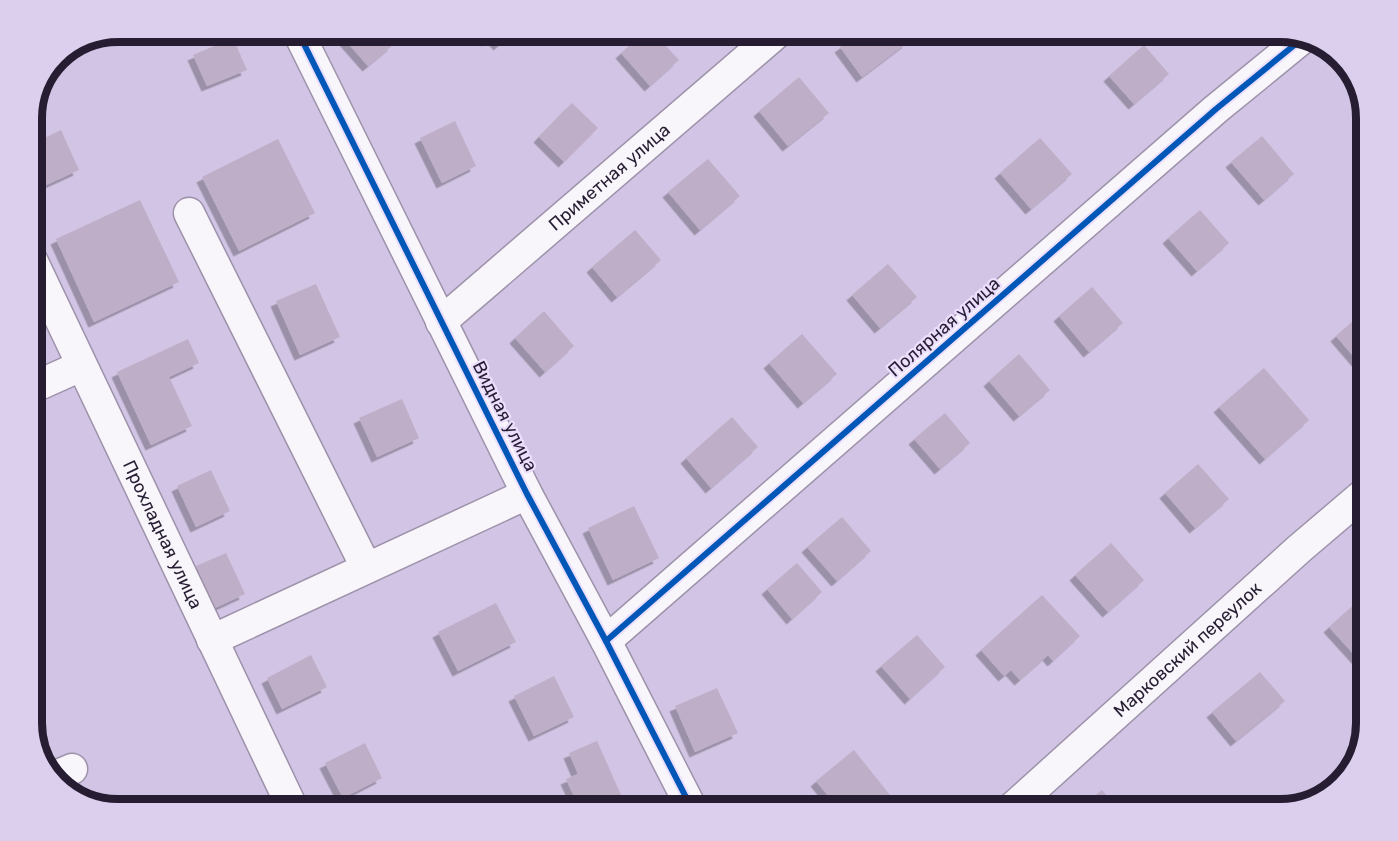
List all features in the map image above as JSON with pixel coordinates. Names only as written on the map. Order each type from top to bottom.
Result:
[{"type":"street","name":"Видная улица","points":[[303,42],[527,494],[606,641],[686,799]]},
{"type":"street","name":"Приметная улица","points":[[441,322],[766,42]]},
{"type":"street","name":"Полярная улица","points":[[606,641],[1216,110],[1296,44]]},
{"type":"street","points":[[189,213],[366,567]]},
{"type":"street","name":"Прохладная улица","points":[[42,282],[288,799]]},
{"type":"street","points":[[42,384],[81,366]]},
{"type":"street","points":[[212,640],[527,494]]},
{"type":"street","name":"Марковский переулок","points":[[1023,799],[1299,549],[1356,501]]},
{"type":"building","points":[[224,42],[235,42],[247,70],[207,86],[193,55]]},
{"type":"building","points":[[347,42],[390,42],[393,45],[368,66]]},
{"type":"building","points":[[634,42],[662,42],[679,60],[650,86],[621,53]]},
{"type":"building","points":[[847,42],[908,42],[862,77],[840,47]]},
{"type":"building","points":[[1144,45],[1169,74],[1134,104],[1109,76]]},
{"type":"building","points":[[799,77],[829,113],[788,146],[759,111]]},
{"type":"building","points":[[572,103],[598,128],[564,162],[539,137]]},
{"type":"building","points":[[455,121],[476,166],[442,183],[420,138]]},
{"type":"building","points":[[61,130],[79,170],[42,187],[42,139]]},
{"type":"building","points":[[1262,136],[1294,174],[1264,200],[1231,162]]},
{"type":"building","points":[[1040,138],[1072,174],[1031,209],[1000,173]]},
{"type":"building","points":[[278,139],[315,213],[239,251],[202,177]]},
{"type":"building","points":[[708,159],[740,196],[700,230],[668,192]]},
{"type":"building","points":[[140,200],[179,282],[94,322],[56,239]]},
{"type":"building","points":[[1200,210],[1229,243],[1197,271],[1168,238]]},
{"type":"building","points":[[635,230],[661,260],[617,297],[592,267]]},
{"type":"building","points":[[888,264],[917,297],[880,328],[852,295]]},
{"type":"building","points":[[316,284],[340,337],[300,355],[276,301]]},
{"type":"building","points":[[1092,287],[1123,323],[1089,352],[1059,316]]},
{"type":"building","points":[[544,311],[574,346],[545,372],[515,338]]},
{"type":"building","points":[[1356,318],[1356,359],[1336,336]]},
{"type":"building","points":[[802,334],[837,374],[803,403],[769,363]]},
{"type":"building","points":[[188,339],[199,363],[169,377],[192,426],[151,445],[117,372]]},
{"type":"building","points":[[1019,354],[1050,390],[1019,416],[989,381]]},
{"type":"building","points":[[1264,368],[1309,420],[1265,459],[1219,407]]},
{"type":"building","points":[[402,399],[419,438],[377,457],[359,418]]},
{"type":"building","points":[[945,413],[970,443],[940,469],[914,439]]},
{"type":"building","points":[[732,417],[758,447],[711,488],[686,458]]},
{"type":"building","points":[[1198,464],[1229,499],[1195,528],[1165,493]]},
{"type":"building","points":[[211,470],[230,511],[196,527],[177,486]]},
{"type":"building","points":[[634,506],[659,558],[613,580],[588,528]]},
{"type":"building","points":[[842,517],[871,551],[837,581],[807,547]]},
{"type":"building","points":[[1111,543],[1144,580],[1108,612],[1075,575]]},
{"type":"building","points":[[226,553],[245,594],[215,608],[196,566]]},
{"type":"building","points":[[797,563],[822,592],[792,619],[767,589]]},
{"type":"building","points":[[1042,595],[1080,636],[1053,661],[1048,655],[1020,680],[1011,670],[1004,676],[981,650]]},
{"type":"building","points":[[496,603],[516,642],[458,671],[438,632]]},
{"type":"building","points":[[1356,603],[1356,657],[1329,627]]},
{"type":"building","points":[[917,635],[945,667],[910,699],[881,666]]},
{"type":"building","points":[[311,655],[327,687],[282,709],[267,678]]},
{"type":"building","points":[[1260,672],[1285,701],[1236,741],[1212,712]]},
{"type":"building","points":[[554,676],[574,717],[534,736],[514,696]]},
{"type":"building","points":[[717,688],[738,733],[695,752],[675,706]]},
{"type":"building","points":[[597,741],[621,795],[612,799],[575,799],[566,779],[578,774],[569,753]]},
{"type":"building","points":[[365,743],[382,778],[343,798],[325,763]]},
{"type":"building","points":[[854,750],[890,795],[885,799],[831,799],[816,781]]},
{"type":"building","points":[[1102,790],[1110,799],[1091,799]]},
{"type":"cycle path","points":[[303,42],[527,494],[687,799]]},
{"type":"cycle path","points":[[606,641],[1216,109],[1296,44]]}]
